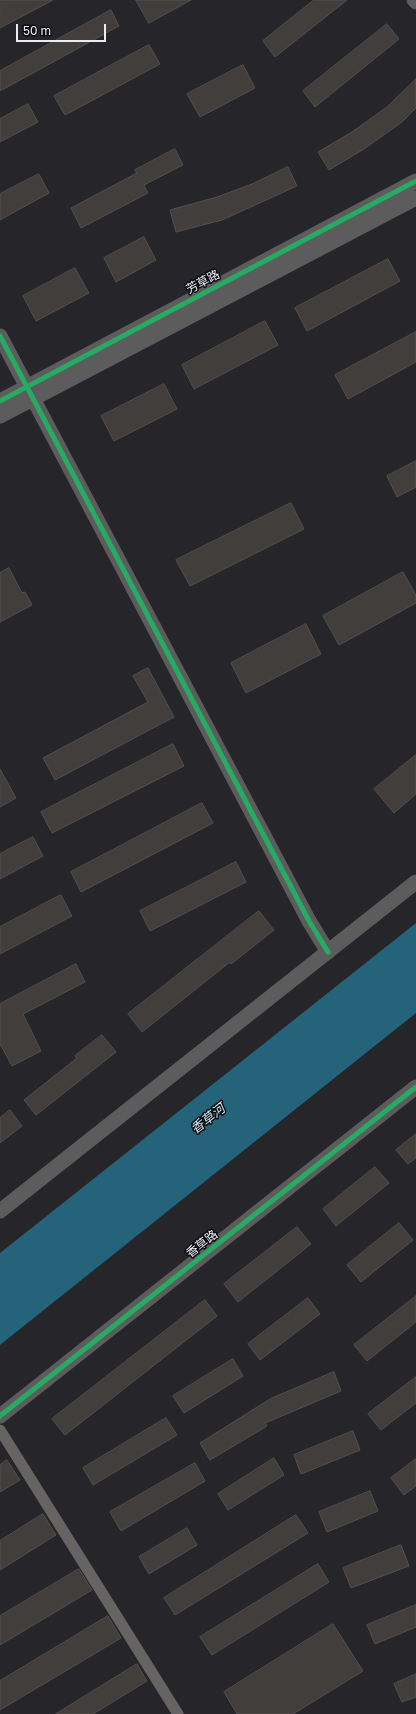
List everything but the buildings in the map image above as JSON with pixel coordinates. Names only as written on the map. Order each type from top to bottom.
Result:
[{"type":"street","name":"芳草路","points":[[0,416],[30,393],[416,181]]},
{"type":"street","name":"芳草路","points":[[0,401],[30,393],[416,198]]},
{"type":"street","points":[[0,336],[309,921],[328,952]]},
{"type":"street","points":[[0,1211],[416,882]]},
{"type":"street","name":"香草路","points":[[0,1416],[416,1087]]},
{"type":"street","points":[[0,1430],[178,1714]]},
{"type":"water","name":"香草河","points":[[416,923],[416,1013],[0,1345],[0,1253]]},
{"type":"cycle path","points":[[0,401],[416,181]]},
{"type":"cycle path","points":[[0,336],[309,921],[328,952]]},
{"type":"cycle path","points":[[0,1416],[416,1087]]}]
